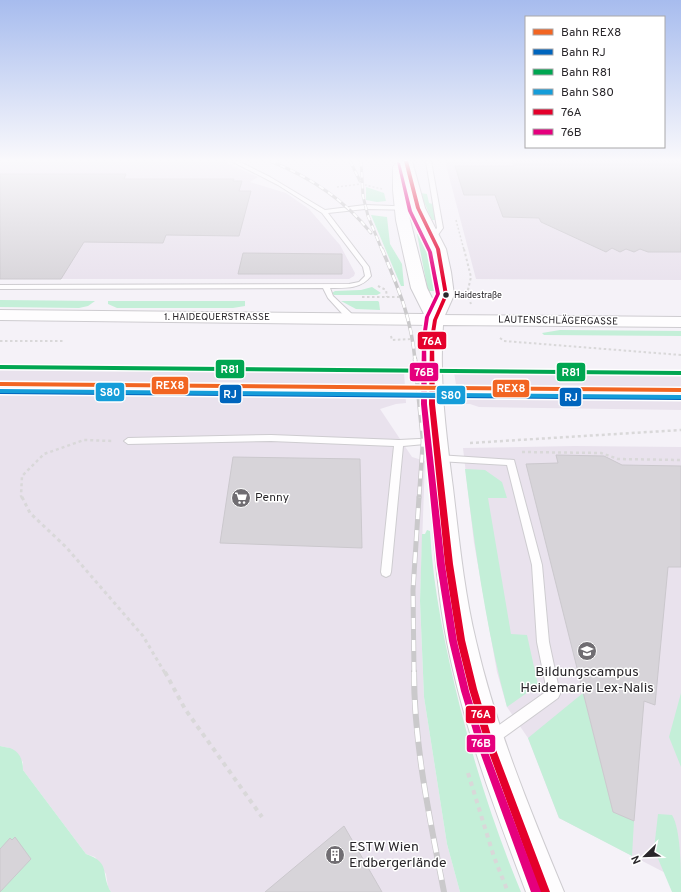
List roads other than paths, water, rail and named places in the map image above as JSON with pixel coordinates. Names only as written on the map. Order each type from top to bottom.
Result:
[{"type":"main road","points":[[400,203],[419,288],[435,320]]},
{"type":"main road","points":[[417,203],[433,238],[443,272],[446,295],[435,320],[432,351],[432,404],[449,564],[461,640],[473,689],[489,742],[545,889]]},
{"type":"main road","name":"1. HAIDEQUERSTRASSE","points":[[0,315],[435,320]]},
{"type":"main road","name":"LAUTENSCHLÄGERGASSE","points":[[435,320],[681,322]]},
{"type":"lane","points":[[0,287],[349,286],[361,283],[368,276],[366,267],[324,212],[310,203]]},
{"type":"lane","points":[[433,238],[440,228],[435,203]]},
{"type":"lane","points":[[324,212],[365,207],[418,208]]},
{"type":"lane","points":[[326,286],[330,297],[351,318]]},
{"type":"lane","points":[[128,441],[271,438],[399,443],[511,462],[537,565],[543,642],[554,694],[489,742]]},
{"type":"lane","points":[[386,572],[399,443]]},
{"type":"railway","points":[[342,203],[371,233]]},
{"type":"railway","points":[[365,203],[368,216],[382,250]]},
{"type":"railway","points":[[382,249],[407,316],[415,360]]},
{"type":"railway","points":[[415,359],[423,441],[419,498]]},
{"type":"railway","points":[[414,673],[413,590],[419,497]]},
{"type":"railway","points":[[414,672],[420,755],[428,810],[444,892]]},
{"type":"rail line","name":"R81","points":[[0,367],[681,373]]},
{"type":"rail line","name":"REX8","points":[[0,384],[681,390]]},
{"type":"rail line","name":"S80","points":[[0,391],[681,397]]},
{"type":"rail line","name":"RJ","points":[[0,392],[681,398]]},
{"type":"place","name":"Haidestraße","points":[[446,295]]},
{"type":"place","name":"Penny","points":[[241,498]]},
{"type":"place","name":"Bildungscampus Heidemarie Lex-Nalis","points":[[587,651]]},
{"type":"place","name":"ESTW Wien Erdbergerlände","points":[[335,855]]}]
